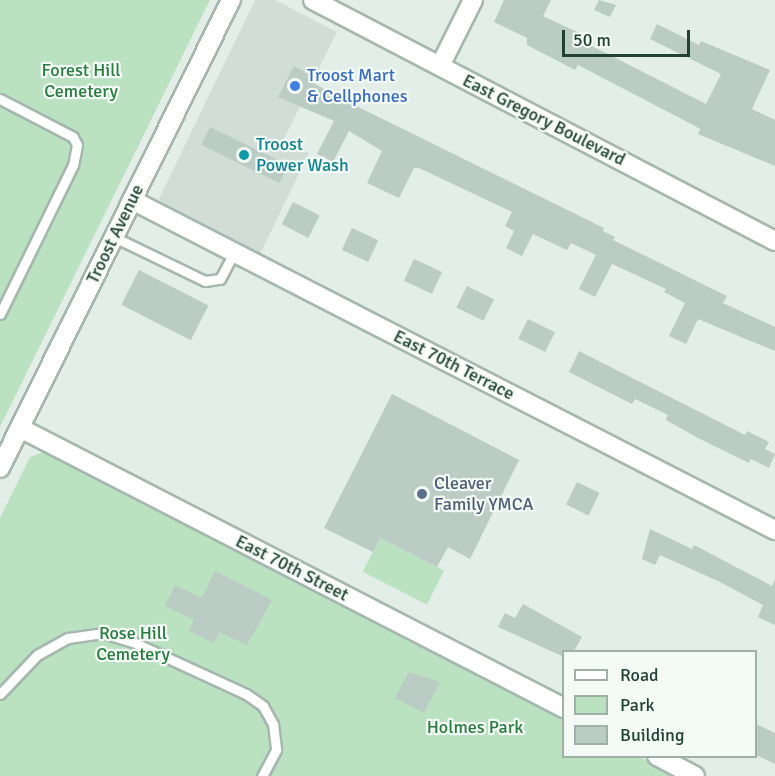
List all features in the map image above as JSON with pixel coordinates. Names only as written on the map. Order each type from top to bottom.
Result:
[{"type":"street","name":"Troost Avenue","points":[[0,468],[231,0]]},
{"type":"street","name":"East Gregory Boulevard","points":[[314,0],[775,241]]},
{"type":"street","points":[[440,66],[473,0]]},
{"type":"street","name":"East 70th Terrace","points":[[132,200],[775,530]]},
{"type":"street","name":"East 70th Street","points":[[20,428],[562,707]]},
{"type":"street","points":[[661,758],[694,776]]},
{"type":"lane","points":[[0,99],[73,137],[76,145],[73,165],[0,314]]},
{"type":"lane","points":[[114,237],[205,281],[220,279],[234,252]]},
{"type":"lane","points":[[0,694],[37,655],[68,638],[103,633],[133,642],[246,694],[263,706],[273,724],[276,750],[262,776]]},
{"type":"shaded area","points":[[255,0],[275,0],[337,32],[284,139],[309,153],[260,254],[165,206],[159,199]]},
{"type":"green space","name":"Forest Hill Cemetery","points":[[0,0],[210,0],[0,427]]},
{"type":"green space","name":"Rose Hill Cemetery","points":[[44,452],[562,716],[562,758],[641,758],[677,776],[0,776],[0,518],[30,457]]},
{"type":"green space","points":[[380,538],[444,571],[427,605],[363,572]]},
{"type":"building","points":[[504,0],[551,0],[543,16],[590,38],[588,44],[706,104],[721,74],[650,39],[657,24],[699,45],[701,41],[770,70],[752,109],[775,120],[775,166],[698,134],[700,129],[695,126],[578,65],[575,70],[527,45],[527,38],[494,22]]},
{"type":"building","points":[[599,0],[616,5],[610,17],[594,10]]},
{"type":"building","points":[[294,66],[311,75],[308,80],[336,96],[604,228],[603,231],[615,237],[613,240],[727,296],[723,303],[775,327],[775,351],[698,319],[686,344],[669,336],[685,303],[664,292],[666,289],[612,264],[595,297],[579,289],[596,255],[571,243],[567,250],[533,234],[522,256],[506,248],[514,231],[505,226],[512,212],[419,168],[414,168],[399,198],[367,183],[382,151],[349,131],[333,162],[317,154],[334,121],[278,97]]},
{"type":"building","name":"Troost Power Wash","points":[[210,127],[288,165],[279,183],[201,145]]},
{"type":"building","points":[[293,202],[320,216],[308,238],[282,224]]},
{"type":"building","points":[[352,228],[378,240],[368,262],[342,250]]},
{"type":"building","points":[[414,259],[442,272],[432,294],[404,281]]},
{"type":"building","points":[[139,270],[208,305],[191,340],[121,305]]},
{"type":"building","points":[[467,286],[494,299],[483,321],[456,308]]},
{"type":"building","points":[[528,319],[555,332],[545,352],[518,339]]},
{"type":"building","points":[[579,351],[745,435],[747,431],[769,442],[765,449],[775,454],[769,468],[751,459],[749,463],[698,438],[666,420],[668,415],[635,399],[632,404],[569,372]]},
{"type":"building","name":"Cleaver Family YMCA","points":[[392,394],[519,460],[470,559],[448,547],[437,567],[380,538],[373,552],[324,528]]},
{"type":"building","points":[[577,482],[599,493],[589,515],[566,504]]},
{"type":"building","points":[[650,529],[692,549],[694,545],[772,586],[775,579],[775,625],[758,617],[763,605],[720,582],[660,555],[655,565],[642,559]]},
{"type":"building","points":[[215,571],[272,600],[247,645],[219,632],[214,643],[189,631],[194,620],[165,606],[175,585],[202,598]]},
{"type":"building","points":[[523,604],[582,637],[575,650],[562,650],[562,656],[498,627],[505,613],[515,618]]},
{"type":"building","points":[[409,672],[440,682],[424,713],[395,698]]},
{"type":"building","points":[[757,724],[775,733],[775,764],[757,755]]},
{"type":"place","name":"Troost Mart & Cellphones","points":[[295,86]]},
{"type":"place","name":"Troost Power Wash","points":[[244,155]]},
{"type":"place","name":"Cleaver Family YMCA","points":[[422,494]]},
{"type":"park label","name":"Holmes Park","points":[[475,727]]}]
